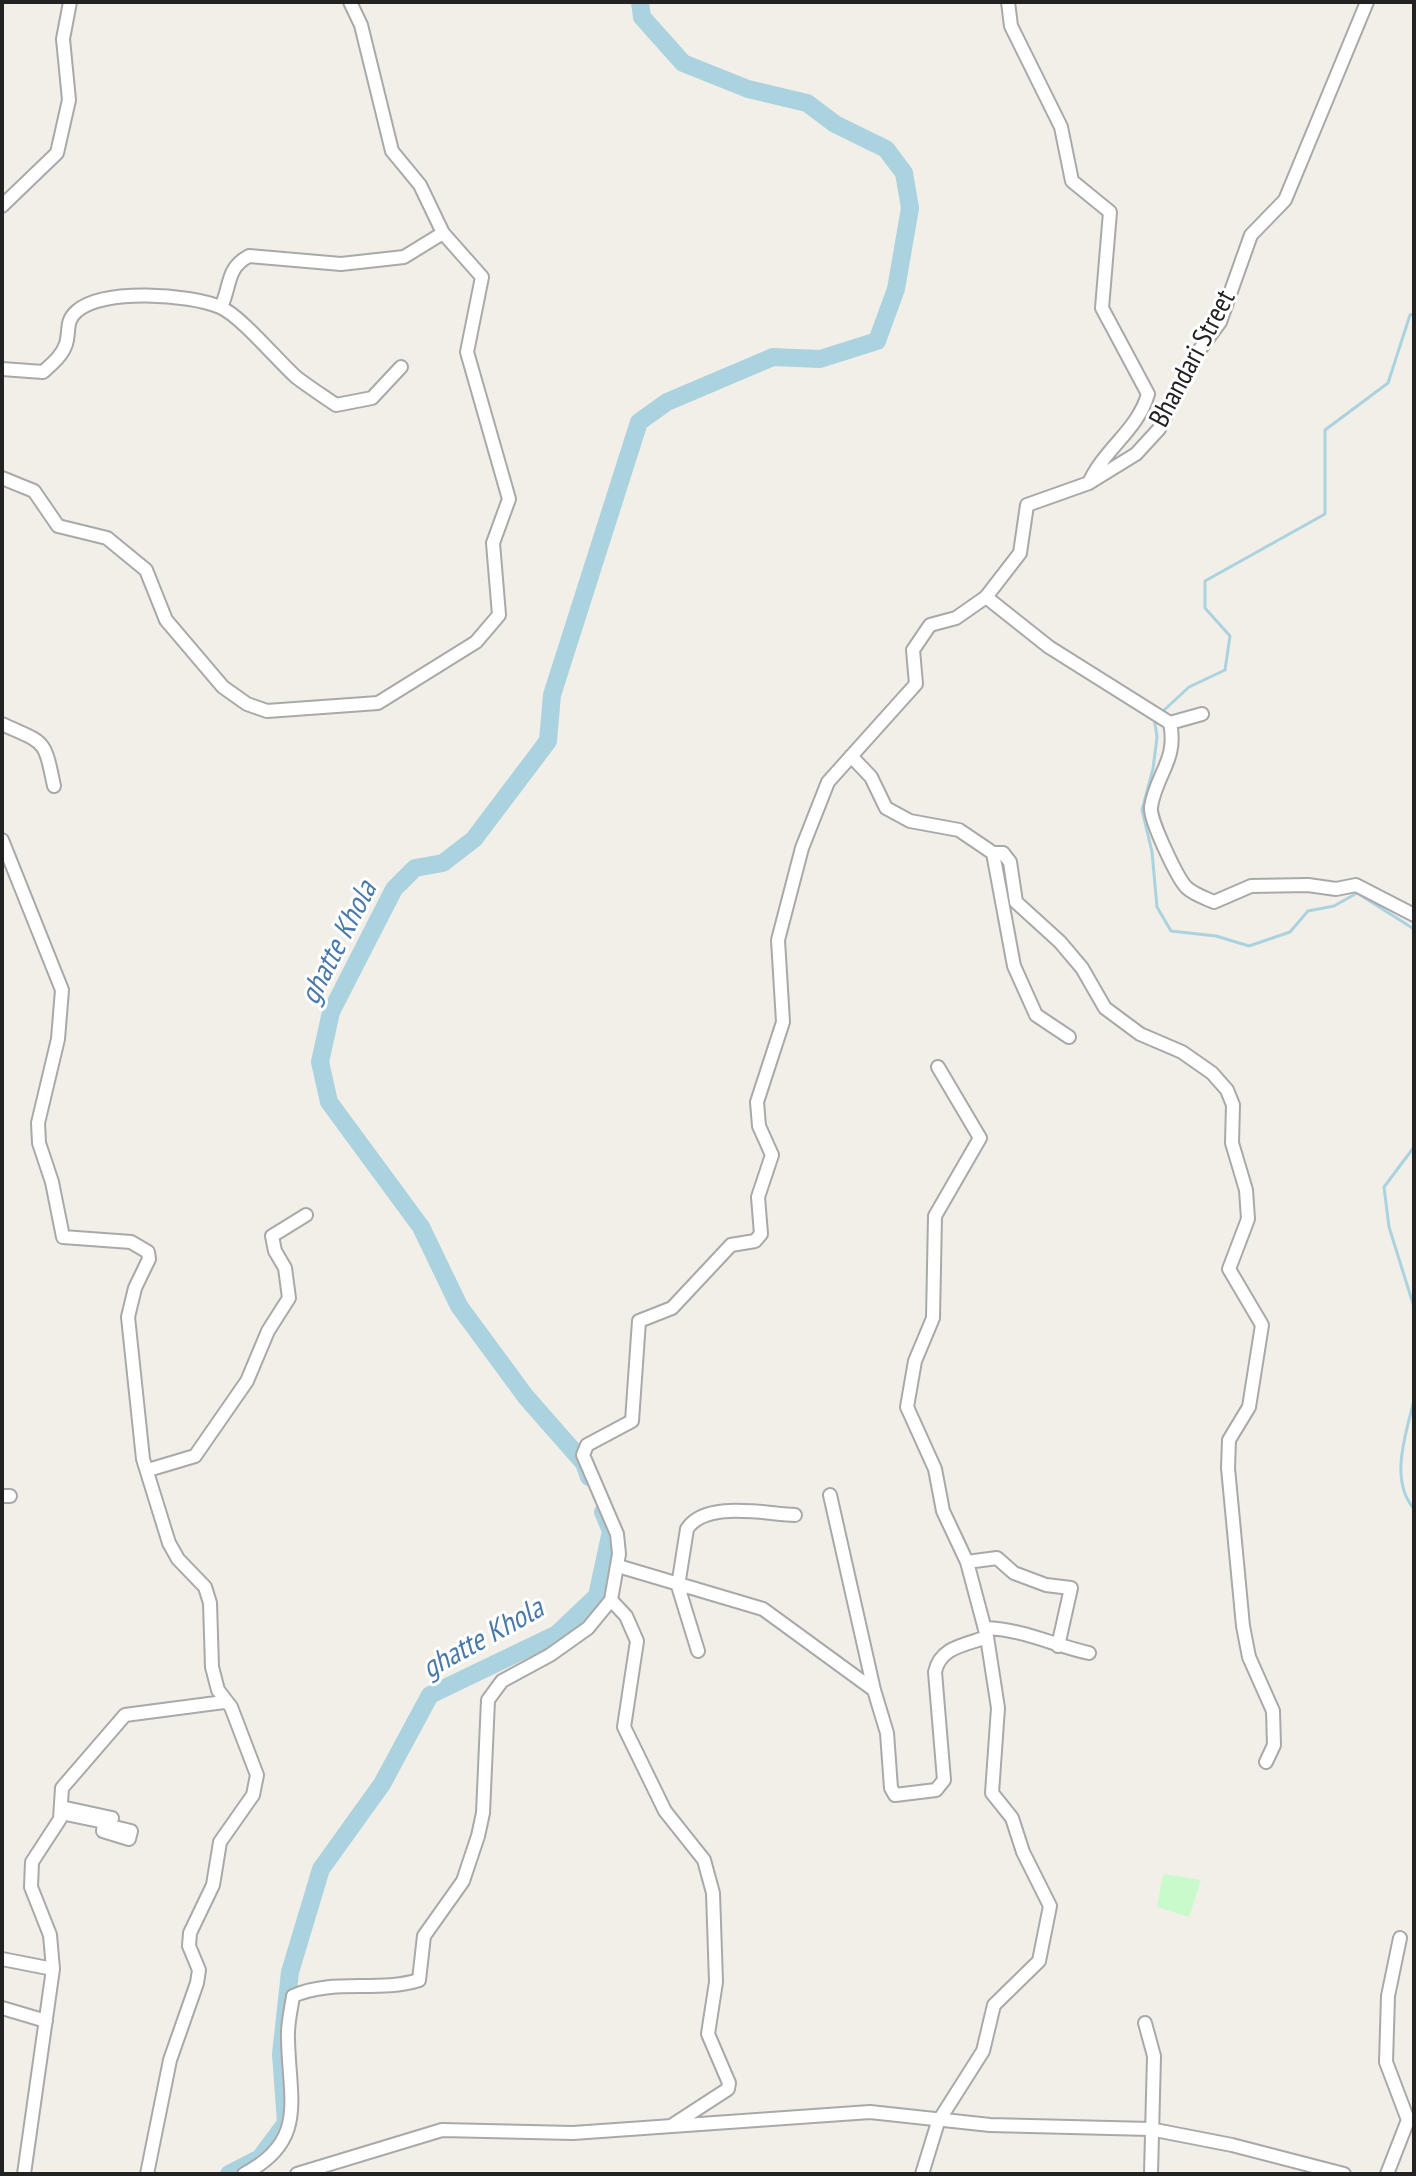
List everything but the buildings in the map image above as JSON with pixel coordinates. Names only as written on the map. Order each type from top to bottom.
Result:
[{"type":"street","points":[[2,206],[57,153],[69,100],[63,39],[70,2]]},
{"type":"street","points":[[2,478],[34,491],[58,526],[107,538],[146,570],[166,620],[223,687],[247,704],[267,711],[378,703],[476,642],[499,615],[493,543],[509,499],[467,352],[482,277],[443,233],[420,185],[392,151],[361,25],[350,2]]},
{"type":"street","points":[[1008,2],[1011,26],[1061,127],[1072,181],[1110,212],[1102,308],[1148,394],[1142,414],[1098,464],[1089,483]]},
{"type":"street","name":"Bhandari Street","points":[[244,2174],[265,2163],[287,2136],[293,2117],[288,2035],[293,1996],[313,1987],[398,1986],[419,1980],[424,1936],[463,1881],[478,1836],[483,1813],[488,1700],[502,1681],[550,1655],[588,1628],[611,1600],[618,1566],[617,1534],[583,1455],[587,1445],[632,1421],[639,1321],[672,1308],[731,1245],[755,1241],[761,1234],[758,1197],[772,1155],[759,1126],[757,1102],[783,1022],[778,940],[802,848],[828,782],[916,684],[913,650],[930,625],[956,618],[986,597],[1020,553],[1027,505],[1089,483],[1136,454],[1159,429],[1195,356],[1220,322],[1251,235],[1285,200],[1367,2]]},
{"type":"street","points":[[221,307],[228,292],[229,273],[237,262],[249,256],[341,264],[404,257],[443,233]]},
{"type":"street","points":[[2,369],[43,372],[66,343],[67,325],[73,313],[94,303],[144,295],[221,307],[297,377],[336,405],[372,398],[401,367]]},
{"type":"street","points":[[986,597],[1049,647],[1170,723],[1202,714]]},
{"type":"street","points":[[1170,723],[1170,761],[1155,789],[1150,812],[1176,874],[1188,890],[1214,902],[1251,886],[1308,885],[1336,889],[1356,885],[1414,915]]},
{"type":"street","points":[[2,724],[33,736],[45,747],[54,786]]},
{"type":"street","points":[[851,756],[871,777],[886,808],[910,821],[959,830],[993,853],[1003,853],[1010,862],[1016,902],[1060,942],[1082,968],[1105,1008],[1140,1034],[1182,1052],[1212,1073],[1227,1090],[1233,1105],[1232,1143],[1246,1190],[1248,1219],[1229,1269],[1262,1325],[1249,1407],[1229,1440],[1228,1468],[1243,1626],[1249,1657],[1273,1711],[1274,1745],[1266,1762]]},
{"type":"street","points":[[2,840],[62,990],[55,1058],[38,1123],[39,1143],[52,1182],[60,1233],[63,1237],[83,1241],[131,1242],[148,1252],[149,1259],[130,1302],[128,1337],[140,1406],[141,1448],[169,1543],[178,1559],[205,1587],[210,1603],[212,1667],[257,1775],[256,1787],[220,1842],[213,1885],[190,1933],[189,1946],[199,1970],[197,1983],[170,2060],[147,2174]]},
{"type":"street","points":[[993,853],[1014,966],[1036,1015],[1069,1037]]},
{"type":"street","points":[[2,875],[14,866]]},
{"type":"street","points":[[922,2174],[938,2122],[983,2051],[994,2005],[1039,1961],[1050,1906],[1023,1852],[1012,1818],[992,1793],[998,1708],[986,1632],[967,1562],[943,1511],[935,1469],[907,1407],[915,1361],[933,1318],[935,1216],[980,1138],[938,1067]]},
{"type":"street","points":[[148,1470],[195,1456],[247,1381],[268,1331],[289,1298],[285,1268],[275,1251],[272,1236],[306,1215]]},
{"type":"street","points":[[830,1495],[874,1690],[887,1733],[892,1792],[902,1796],[936,1790],[944,1780],[935,1672],[938,1658],[944,1652],[986,1632],[1021,1630],[1058,1646],[1089,1653]]},
{"type":"street","points":[[698,1651],[678,1586],[687,1529],[692,1521],[711,1512],[795,1515]]},
{"type":"street","points":[[967,1562],[997,1558],[1014,1573],[1046,1585],[1071,1588],[1073,1592],[1058,1646]]},
{"type":"street","points":[[618,1566],[763,1609],[874,1690]]},
{"type":"street","points":[[611,1600],[626,1616],[637,1641],[624,1727],[639,1750],[643,1769],[665,1811],[704,1860],[713,1893],[716,1982],[708,2034],[729,2083],[728,2089],[671,2126]]},
{"type":"street","points":[[24,2174],[53,1969],[50,1935],[35,1901],[31,1872],[32,1862],[61,1810],[62,1788],[99,1750],[117,1721],[125,1715],[224,1702]]},
{"type":"street","points":[[61,1810],[112,1818],[110,1826],[131,1831],[129,1839],[103,1831],[104,1822],[61,1810]]},
{"type":"street","points":[[1387,2174],[1408,2120],[1386,2062],[1388,1996],[1400,1938]]},
{"type":"street","points":[[2,1959],[53,1969]]},
{"type":"street","points":[[2,2008],[46,2021]]},
{"type":"street","points":[[1145,2023],[1154,2056],[1151,2174]]},
{"type":"street","points":[[297,2174],[335,2169],[442,2130],[544,2133],[870,2112],[938,2122],[1150,2129],[1232,2145],[1344,2174]]},
{"type":"green space","points":[[1163,1874],[1201,1880],[1189,1917],[1157,1907]]},
{"type":"waterway","name":"ghatte Khola","points":[[589,1477],[584,1463],[526,1397],[459,1306],[421,1227],[329,1102],[320,1062],[331,1012],[394,889],[415,868],[443,863],[474,839],[548,741],[552,695],[639,422],[667,402],[773,357],[820,359],[877,341],[896,289],[910,208],[904,173],[886,149],[835,124],[807,103],[748,89],[683,63],[642,17],[640,2]]},
{"type":"waterway","points":[[1162,712],[1189,687],[1225,670],[1230,636],[1205,608],[1205,581],[1325,514],[1325,430],[1388,383],[1410,315],[1414,314]]},
{"type":"waterway","points":[[1154,717],[1157,737],[1153,769],[1142,810],[1152,852],[1157,907],[1171,931],[1216,936],[1249,946],[1290,932],[1308,911],[1334,906],[1357,893],[1414,929]]},
{"type":"waterway","points":[[1414,1147],[1384,1187],[1389,1227],[1414,1307]]},
{"type":"waterway","points":[[1414,1400],[1401,1471],[1406,1497],[1414,1509]]},
{"type":"waterway","name":"ghatte Khola","points":[[229,2174],[260,2158],[286,2123],[281,2054],[290,1972],[321,1869],[382,1784],[430,1695],[557,1634],[597,1596],[611,1531],[603,1512]]}]
